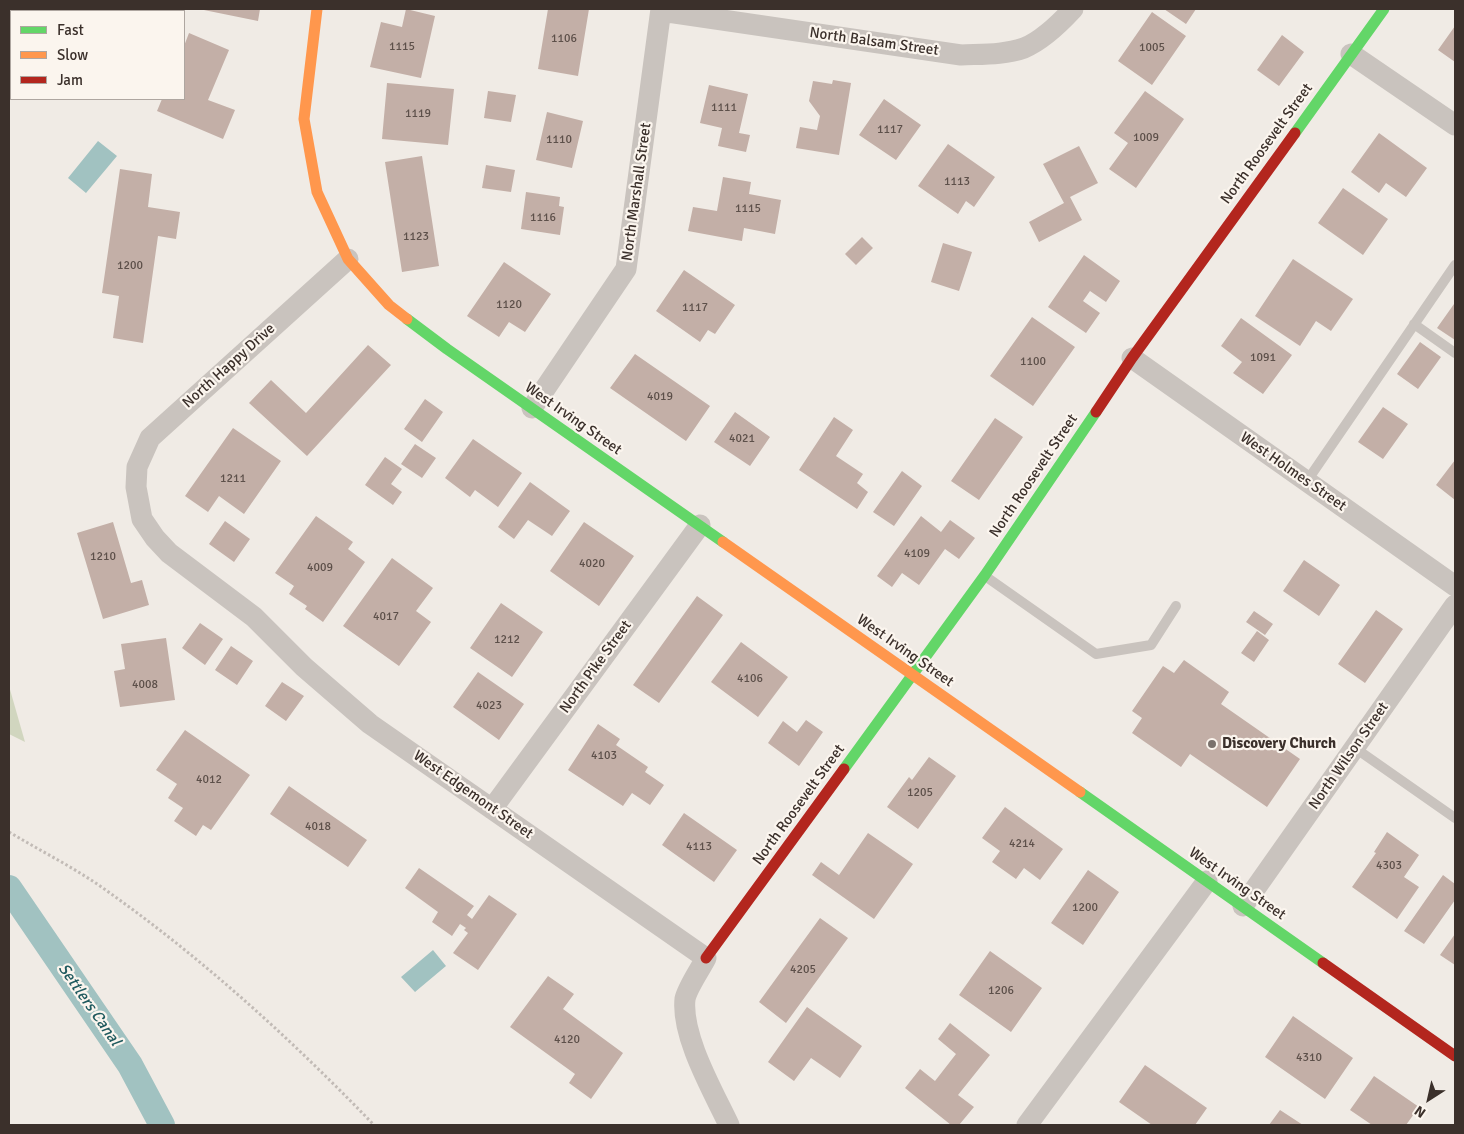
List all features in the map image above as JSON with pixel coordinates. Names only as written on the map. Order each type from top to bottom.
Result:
[{"type":"street","name":"West Irving Street","points":[[317,9],[304,119],[317,192],[348,259],[389,305],[447,349],[1455,1056]]},
{"type":"street","name":"North Balsam Street","points":[[661,10],[961,55],[995,54],[1024,47],[1057,26],[1073,9]]},
{"type":"street","name":"North Roosevelt Street","points":[[706,958],[985,575],[1132,358],[1384,9]]},
{"type":"street","name":"North Marshall Street","points":[[532,408],[626,269],[661,10]]},
{"type":"street","points":[[1351,54],[1455,126]]},
{"type":"street","name":"North Happy Drive","points":[[136,487],[136,467],[150,438],[348,259]]},
{"type":"street","name":"West Holmes Street","points":[[1132,358],[1455,586]]},
{"type":"street","name":"West Edgemont Street","points":[[136,487],[142,520],[154,538],[169,553],[254,617],[304,667],[370,724],[706,958]]},
{"type":"street","name":"North Pike Street","points":[[492,809],[700,525]]},
{"type":"street","name":"North Wilson Street","points":[[1243,906],[1455,605]]},
{"type":"street","points":[[1027,1125],[1207,881]]},
{"type":"street","points":[[706,958],[685,997],[685,1020],[691,1043],[729,1125]]},
{"type":"lane","points":[[1306,481],[1455,265]]},
{"type":"lane","points":[[1414,324],[1455,353]]},
{"type":"lane","points":[[985,575],[1096,654],[1151,645],[1176,606]]},
{"type":"lane","points":[[1355,748],[1455,818]]},
{"type":"path","points":[[9,832],[99,886],[221,979],[312,1062],[374,1125]]},
{"type":"green space","points":[[9,686],[25,742],[9,734]]},
{"type":"water","points":[[98,141],[117,156],[86,193],[68,178]]},
{"type":"water","points":[[433,950],[446,966],[415,992],[401,977]]},
{"type":"building","points":[[199,9],[260,9],[258,21]]},
{"type":"building","points":[[406,9],[435,16],[421,78],[370,67],[381,22],[402,27]]},
{"type":"building","points":[[548,9],[589,9],[578,76],[538,69]]},
{"type":"building","points":[[1164,9],[1196,9],[1186,24]]},
{"type":"building","points":[[1152,12],[1186,36],[1152,85],[1118,61]]},
{"type":"building","points":[[1455,26],[1455,62],[1438,50]]},
{"type":"building","points":[[189,33],[229,50],[208,100],[235,110],[223,139],[157,111],[162,100],[185,100],[185,43]]},
{"type":"building","points":[[1282,35],[1304,52],[1279,86],[1257,70]]},
{"type":"building","points":[[833,80],[851,83],[839,155],[796,148],[800,127],[817,130],[820,116],[809,101],[813,81],[832,84]]},
{"type":"building","points":[[387,83],[454,89],[448,145],[382,139]]},
{"type":"building","points":[[709,85],[748,94],[739,133],[750,135],[746,152],[718,146],[722,128],[700,123]]},
{"type":"building","points":[[488,91],[516,95],[511,122],[484,118]]},
{"type":"building","points":[[1145,91],[1184,119],[1136,188],[1109,169],[1128,143],[1114,133]]},
{"type":"building","points":[[884,99],[921,125],[896,160],[859,135]]},
{"type":"building","points":[[547,112],[583,121],[572,168],[536,160]]},
{"type":"building","points":[[1379,133],[1427,168],[1406,197],[1386,183],[1379,193],[1351,172]]},
{"type":"building","points":[[948,144],[995,177],[974,207],[966,201],[958,214],[918,186]]},
{"type":"building","points":[[1079,146],[1098,183],[1070,197],[1082,220],[1039,242],[1029,222],[1064,203],[1043,164]]},
{"type":"building","points":[[422,156],[439,266],[402,272],[385,162]]},
{"type":"building","points":[[486,165],[515,170],[511,192],[482,188]]},
{"type":"building","points":[[120,169],[152,174],[148,207],[180,212],[176,239],[158,236],[143,343],[113,338],[119,296],[102,293]]},
{"type":"building","points":[[723,177],[751,182],[749,194],[781,200],[775,234],[744,228],[742,241],[688,231],[693,207],[717,211]]},
{"type":"building","points":[[1343,188],[1388,219],[1363,255],[1318,223]]},
{"type":"building","points":[[526,192],[560,197],[559,206],[564,207],[560,235],[521,229]]},
{"type":"building","points":[[862,237],[873,248],[856,265],[845,254]]},
{"type":"building","points":[[943,243],[972,252],[959,291],[931,282]]},
{"type":"building","points":[[1084,255],[1120,281],[1106,302],[1090,291],[1083,301],[1100,313],[1086,333],[1048,307]]},
{"type":"building","points":[[1293,259],[1353,299],[1331,331],[1316,321],[1300,346],[1255,316]]},
{"type":"building","points":[[504,262],[551,294],[525,332],[509,322],[499,337],[467,316]]},
{"type":"building","points":[[684,270],[735,305],[715,334],[708,330],[700,342],[656,311]]},
{"type":"building","points":[[1455,305],[1455,340],[1437,328]]},
{"type":"building","points":[[1032,317],[1075,347],[1033,406],[990,376]]},
{"type":"building","points":[[1241,318],[1292,355],[1263,394],[1233,373],[1242,362],[1221,346]]},
{"type":"building","points":[[1420,342],[1441,357],[1418,389],[1397,374]]},
{"type":"building","points":[[368,345],[391,365],[307,456],[249,403],[271,380],[306,413]]},
{"type":"building","points":[[635,354],[710,406],[686,441],[610,388]]},
{"type":"building","points":[[425,399],[443,412],[422,442],[404,429]]},
{"type":"building","points":[[1383,407],[1408,424],[1383,459],[1358,442]]},
{"type":"building","points":[[735,412],[770,437],[750,466],[714,442]]},
{"type":"building","points":[[834,417],[853,430],[836,456],[863,474],[857,483],[868,492],[857,509],[799,470]]},
{"type":"building","points":[[995,418],[1023,437],[979,500],[951,481]]},
{"type":"building","points":[[233,428],[281,461],[244,514],[219,496],[208,512],[185,496]]},
{"type":"building","points":[[473,439],[522,473],[498,507],[475,490],[470,497],[445,478]]},
{"type":"building","points":[[415,444],[436,458],[422,478],[401,464]]},
{"type":"building","points":[[385,457],[402,469],[391,484],[402,492],[393,505],[365,485]]},
{"type":"building","points":[[1455,460],[1455,500],[1436,485]]},
{"type":"building","points":[[902,471],[922,486],[894,526],[873,512]]},
{"type":"building","points":[[530,482],[570,511],[552,536],[528,520],[514,539],[498,527]]},
{"type":"building","points":[[316,516],[353,542],[348,549],[365,562],[323,622],[305,609],[307,606],[289,594],[294,586],[275,573]]},
{"type":"building","points":[[921,516],[941,532],[950,520],[975,538],[959,559],[945,549],[919,585],[902,573],[892,587],[877,576]]},
{"type":"building","points":[[225,521],[250,539],[234,562],[209,544]]},
{"type":"building","points":[[113,522],[131,583],[142,580],[149,605],[103,619],[77,533]]},
{"type":"building","points":[[584,522],[634,556],[599,606],[550,571]]},
{"type":"building","points":[[392,558],[433,588],[416,611],[431,622],[399,666],[343,626]]},
{"type":"building","points":[[1304,560],[1340,585],[1319,616],[1283,591]]},
{"type":"building","points":[[697,596],[723,615],[659,703],[633,685]]},
{"type":"building","points":[[501,603],[543,632],[512,677],[470,648]]},
{"type":"building","points":[[1376,610],[1403,629],[1365,683],[1338,664]]},
{"type":"building","points":[[1254,611],[1273,624],[1265,635],[1246,622]]},
{"type":"building","points":[[200,623],[223,639],[205,665],[182,648]]},
{"type":"building","points":[[1257,631],[1269,640],[1254,662],[1241,653]]},
{"type":"building","points":[[166,638],[175,700],[120,707],[114,671],[125,669],[121,644]]},
{"type":"building","points":[[741,642],[788,677],[758,717],[711,682]]},
{"type":"building","points":[[231,646],[253,661],[237,685],[215,670]]},
{"type":"building","name":"Discovery Church","points":[[1184,660],[1229,692],[1221,704],[1300,759],[1267,807],[1190,754],[1181,767],[1132,733],[1142,718],[1132,711],[1163,666],[1174,673]]},
{"type":"building","points":[[478,672],[524,704],[499,740],[453,707]]},
{"type":"building","points":[[282,682],[304,696],[286,721],[265,706]]},
{"type":"building","points":[[806,720],[823,732],[799,766],[768,743],[783,721],[797,732]]},
{"type":"building","points":[[598,724],[620,739],[616,745],[648,767],[645,772],[664,785],[650,805],[632,793],[623,806],[568,770]]},
{"type":"building","points":[[185,730],[250,775],[211,830],[203,825],[196,836],[174,821],[183,808],[168,798],[177,784],[156,770]]},
{"type":"building","points":[[929,757],[956,776],[918,829],[887,807],[909,777],[912,780]]},
{"type":"building","points":[[289,786],[367,840],[348,867],[270,814]]},
{"type":"building","points":[[1005,807],[1063,849],[1040,880],[1024,868],[1016,879],[992,862],[1000,851],[982,838]]},
{"type":"building","points":[[684,813],[737,850],[714,882],[662,845]]},
{"type":"building","points":[[1387,832],[1419,855],[1404,877],[1419,887],[1397,919],[1352,887],[1376,853],[1374,852]]},
{"type":"building","points":[[868,833],[913,864],[874,919],[812,875],[821,862],[839,875]]},
{"type":"building","points":[[419,868],[474,906],[467,915],[472,919],[489,895],[517,914],[478,970],[453,953],[468,933],[464,930],[466,928],[460,924],[452,936],[432,922],[438,912],[405,888]]},
{"type":"building","points":[[1088,870],[1119,892],[1083,945],[1051,923]]},
{"type":"building","points":[[1443,875],[1455,884],[1455,900],[1424,944],[1404,931]]},
{"type":"building","points":[[820,918],[848,938],[786,1023],[759,1002]]},
{"type":"building","points":[[1455,934],[1455,965],[1440,955]]},
{"type":"building","points":[[990,951],[1042,988],[1011,1032],[959,995]]},
{"type":"building","points":[[548,976],[574,994],[563,1009],[623,1053],[591,1099],[569,1083],[575,1074],[510,1027]]},
{"type":"building","points":[[807,1007],[862,1046],[840,1078],[811,1058],[794,1081],[768,1062]]},
{"type":"building","points":[[1293,1016],[1353,1058],[1325,1099],[1265,1057]]},
{"type":"building","points":[[950,1023],[990,1055],[958,1095],[974,1107],[959,1125],[951,1125],[905,1088],[920,1069],[935,1081],[956,1054],[938,1039]]},
{"type":"building","points":[[1145,1065],[1207,1108],[1195,1125],[1152,1125],[1119,1102]]},
{"type":"building","points":[[1374,1076],[1419,1107],[1406,1125],[1372,1125],[1350,1110]]},
{"type":"building","points":[[1280,1110],[1303,1125],[1269,1125]]},
{"type":"waterway","name":"Settlers Canal","points":[[9,888],[130,1065],[162,1125]]},
{"type":"traffic: fast","points":[[1295,133],[1384,9]]},
{"type":"traffic: fast","points":[[407,319],[723,542]]},
{"type":"traffic: fast","points":[[844,769],[985,575],[1096,412]]},
{"type":"traffic: fast","points":[[1080,792],[1323,963]]},
{"type":"traffic: slow","points":[[317,9],[304,119],[317,192],[348,259],[389,305],[407,319]]},
{"type":"traffic: slow","points":[[723,542],[1080,792]]},
{"type":"traffic: jam","points":[[1096,412],[1132,358],[1295,133]]},
{"type":"traffic: jam","points":[[706,958],[844,769]]},
{"type":"traffic: jam","points":[[1323,963],[1455,1056]]},
{"type":"place","name":"Discovery Church","points":[[1212,744]]}]
